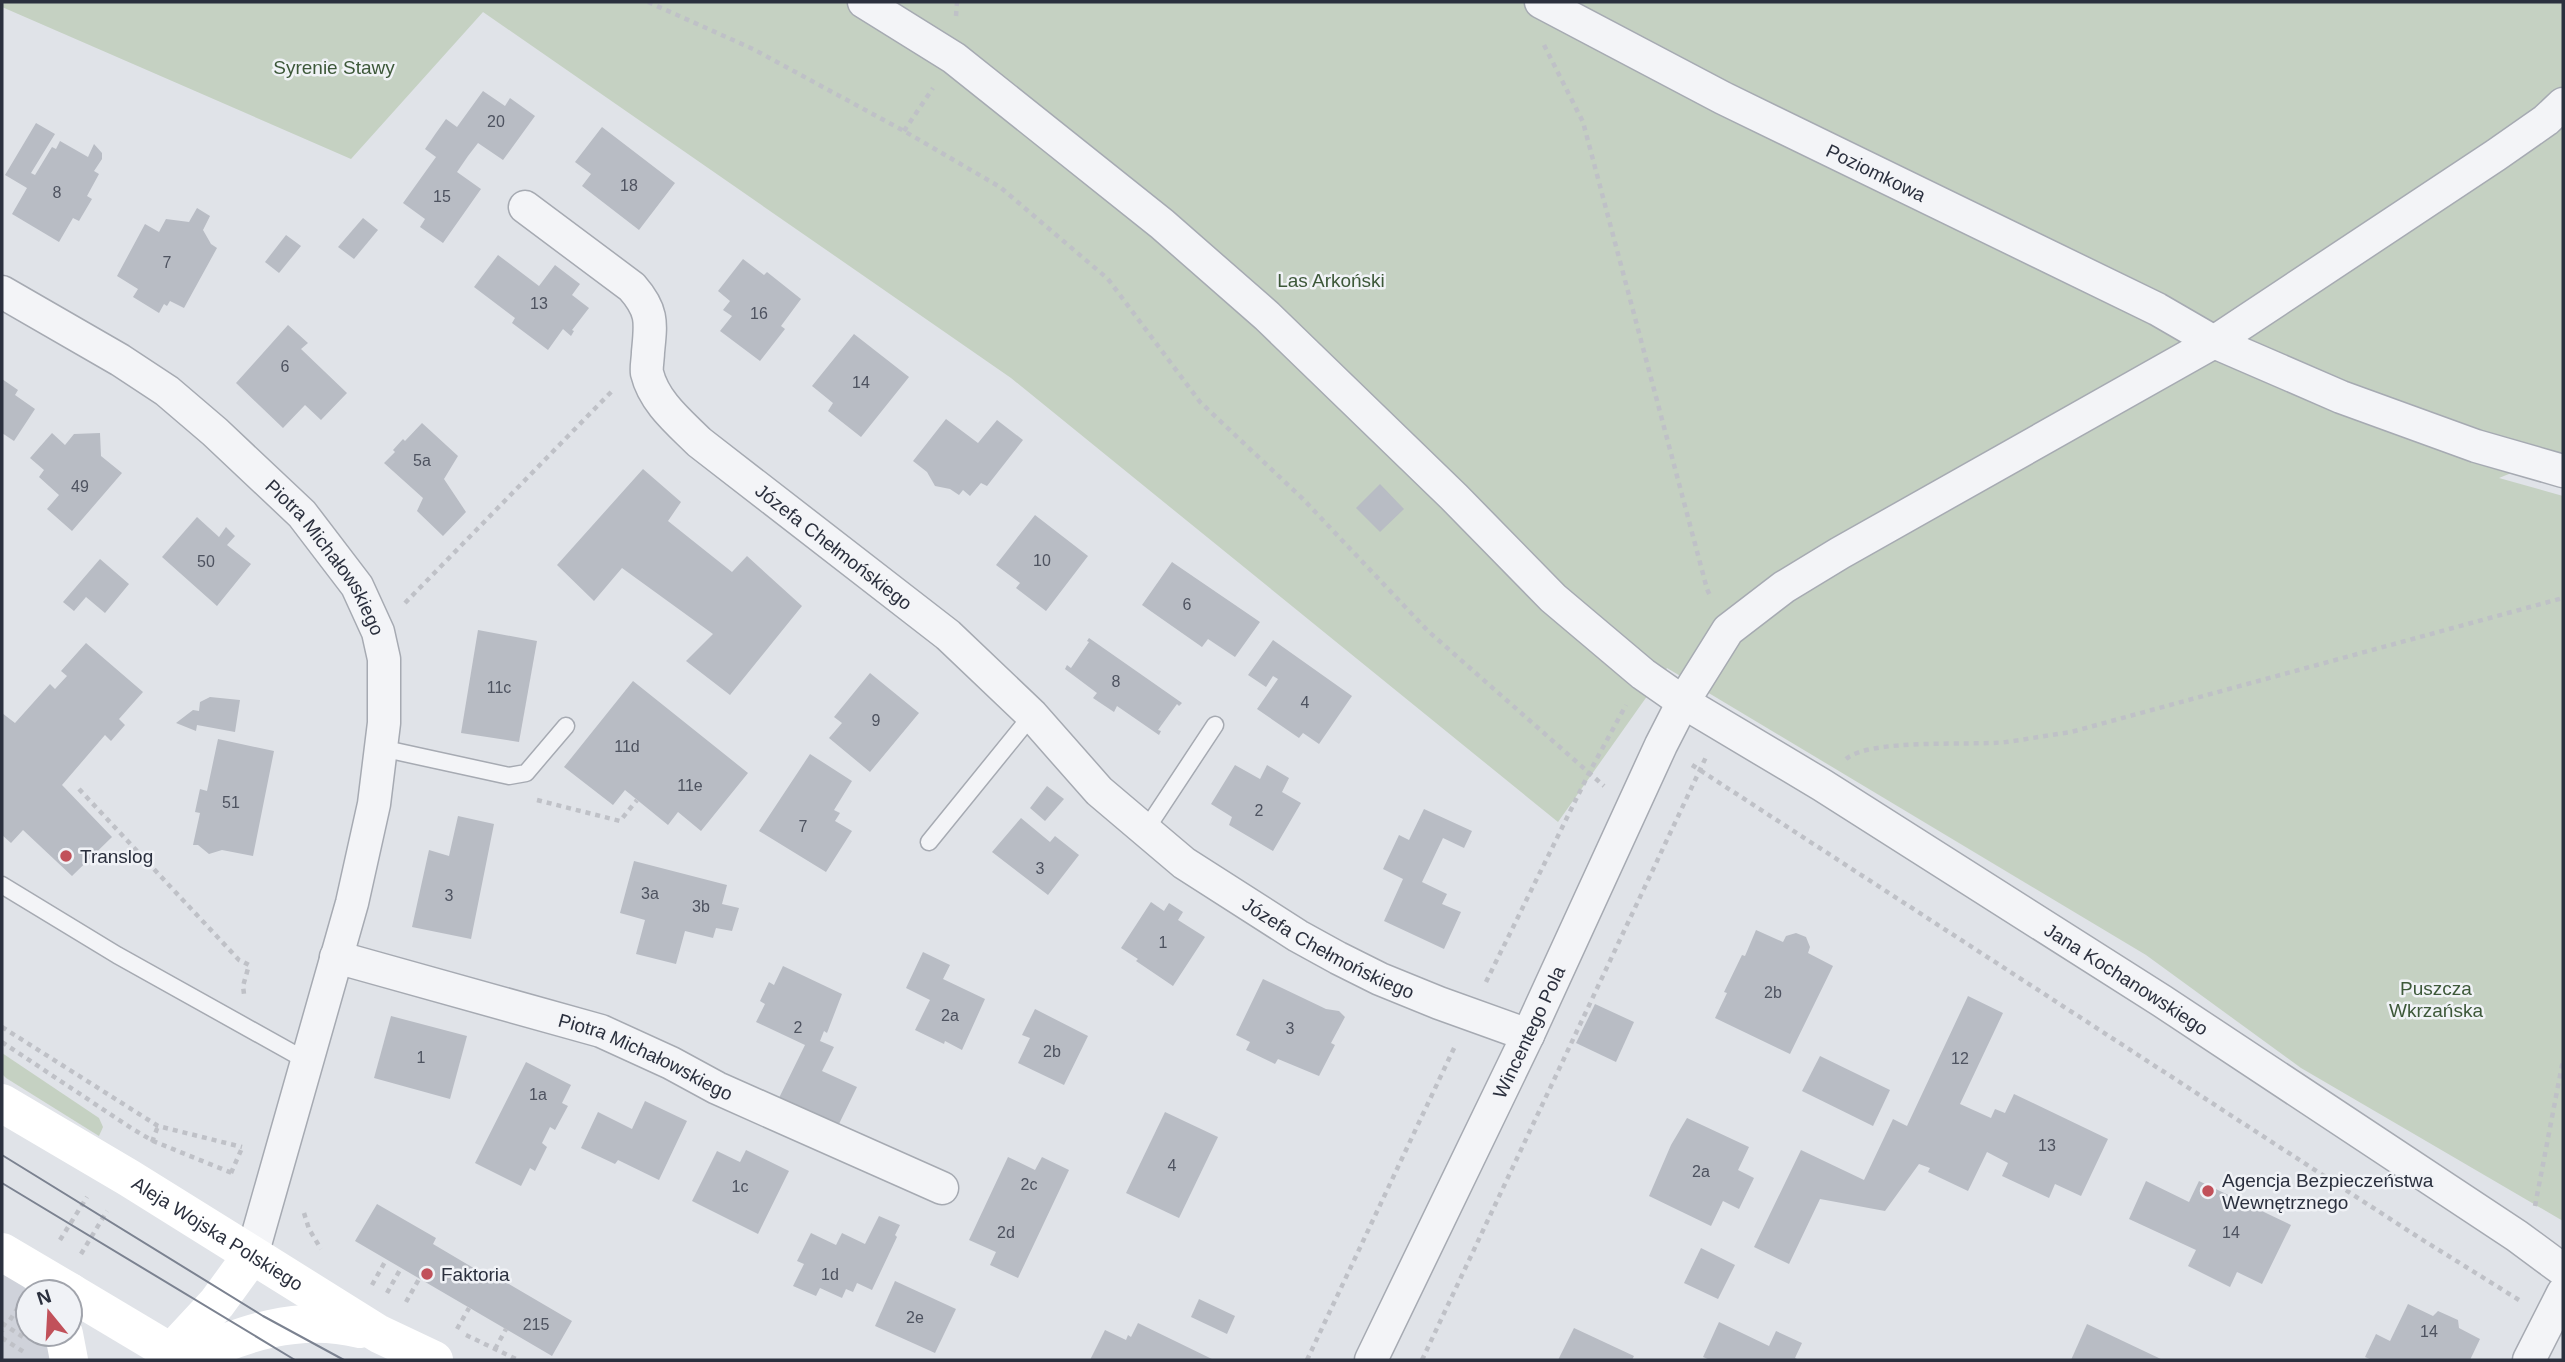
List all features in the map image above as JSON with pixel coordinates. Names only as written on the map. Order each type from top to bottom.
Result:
[{"type":"main road","name":"Aleja Wojska Polskiego","points":[[2,1102],[379,1335],[434,1360]]},
{"type":"main road","points":[[5,1254],[62,1278]]},
{"type":"main road","points":[[5,1254],[21,1266],[25,1278]]},
{"type":"main road","name":"Aleja Wojska Polskiego","points":[[224,1350],[245,1298],[252,1255]]},
{"type":"main road","name":"Aleja Wojska Polskiego","points":[[177,1358],[252,1255]]},
{"type":"main road","points":[[84,1291],[177,1358]]},
{"type":"main road","name":"Aleja Wojska Polskiego","points":[[177,1358],[224,1350],[272,1327],[298,1323],[345,1325],[379,1335]]},
{"type":"street","name":"Jana Kochanowskiego","points":[[864,2],[954,58],[1142,207],[1267,316],[1454,497],[1553,598],[1643,674],[1683,702],[1822,785],[2162,1001],[2563,1270]]},
{"type":"street","name":"Poziomkowa","points":[[1541,2],[1723,98],[2157,309],[2214,342],[2341,397],[2476,446],[2563,471]]},
{"type":"street","points":[[1728,629],[1784,587],[1840,553],[2214,342],[2496,155],[2546,120],[2563,104]]},
{"type":"street","points":[[525,207],[632,287],[645,302],[651,320],[646,371]]},
{"type":"street","name":"Piotra Michałowskiego","points":[[2,292],[120,360],[167,391],[215,432],[303,514],[357,586],[378,632],[384,659],[384,723],[374,804],[336,957],[252,1255]]},
{"type":"street","name":"Józefa Chełmońskiego","points":[[646,371],[653,390],[670,414],[699,442],[948,635],[1032,715],[1099,791],[1184,863],[1338,958],[1427,998],[1528,1035]]},
{"type":"street","name":"Wincentego Pola","points":[[1371,1360],[1528,1035],[1661,745],[1683,702],[1728,629]]},
{"type":"street","name":"Piotra Michałowskiego","points":[[336,957],[601,1031],[671,1063],[717,1088],[942,1188]]},
{"type":"street","points":[[2529,1360],[2556,1306]]},
{"type":"lane","points":[[929,842],[1032,715]]},
{"type":"lane","points":[[1145,831],[1215,725]]},
{"type":"lane","points":[[382,748],[509,776],[526,773],[566,726]]},
{"type":"lane","points":[[2,885],[117,956],[307,1061]]},
{"type":"path","points":[[648,2],[752,49],[904,131],[1000,187],[1108,279],[1200,402],[1303,499],[1428,631],[1632,810]]},
{"type":"path","points":[[1538,34],[1583,122],[1707,589],[1728,629]]},
{"type":"path","points":[[904,131],[954,58]]},
{"type":"path","points":[[378,632],[610,391],[646,371]]},
{"type":"path","points":[[1822,785],[1853,754],[1877,748],[2005,742],[2071,732],[2563,598]]},
{"type":"path","points":[[1422,1360],[1721,725]]},
{"type":"path","points":[[1661,745],[2418,1237],[2556,1306]]},
{"type":"path","points":[[509,776],[520,795],[620,821],[637,800]]},
{"type":"path","points":[[79,789],[239,960],[249,965],[243,986],[244,995],[252,1002]]},
{"type":"path","points":[[2,1027],[158,1126],[242,1147]]},
{"type":"path","points":[[2,1042],[153,1141],[234,1174],[247,1135]]},
{"type":"path","points":[[2528,1245],[2563,1059]]},
{"type":"path","points":[[153,1141],[158,1126]]},
{"type":"path","points":[[55,1248],[89,1194]]},
{"type":"path","points":[[74,1278],[110,1208]]},
{"type":"path","points":[[303,1209],[309,1229],[325,1255]]},
{"type":"path","points":[[372,1285],[386,1260]]},
{"type":"path","points":[[387,1294],[401,1268]]},
{"type":"path","points":[[405,1303],[419,1279]]},
{"type":"path","points":[[361,1280],[416,1308]]},
{"type":"path","points":[[457,1330],[469,1308]]},
{"type":"path","points":[[10,1320],[14,1316]]},
{"type":"path","points":[[447,1325],[518,1360]]},
{"type":"path","points":[[495,1349],[506,1329]]},
{"type":"path","points":[[2,1338],[37,1360]]},
{"type":"shaded area","points":[[2,1267],[17,1278],[14,1278],[14,1348],[59,1348],[60,1360],[2,1360]]},
{"type":"green space","points":[[2,2],[2563,2],[2563,452],[2499,478],[2563,496],[2563,1221],[2301,1068],[2146,955],[1667,668],[1558,822],[1011,378],[483,12],[351,159],[2,7]]},
{"type":"green space","points":[[2,1053],[99,1118],[103,1127],[99,1136],[6,1078],[2,1074]]},
{"type":"building","points":[[483,91],[505,106],[510,98],[535,116],[503,160],[478,143],[468,156],[457,172],[481,189],[443,243],[420,227],[425,219],[403,203],[436,157],[425,149],[446,119],[457,127]]},
{"type":"building","points":[[36,123],[55,134],[31,173],[35,175],[52,147],[56,149],[60,141],[88,157],[94,144],[102,153],[102,159],[94,171],[99,174],[87,196],[92,199],[79,221],[73,218],[59,242],[12,214],[27,188],[5,175]]},
{"type":"building","points":[[602,127],[675,183],[639,230],[582,186],[591,174],[575,162]]},
{"type":"building","points":[[197,208],[210,216],[203,230],[211,244],[217,248],[184,308],[170,301],[167,306],[164,304],[159,313],[133,297],[138,289],[117,276],[145,224],[159,232],[166,219],[189,222]]},
{"type":"building","points":[[363,218],[378,230],[354,259],[338,247]]},
{"type":"building","points":[[286,235],[301,246],[279,273],[265,262]]},
{"type":"building","points":[[498,255],[539,286],[555,265],[580,284],[572,295],[589,308],[572,330],[574,331],[571,336],[563,329],[548,350],[512,323],[515,318],[474,287]]},
{"type":"building","points":[[743,259],[764,275],[767,272],[801,299],[781,326],[785,329],[760,361],[720,331],[732,316],[723,310],[730,301],[718,291]]},
{"type":"building","points":[[288,325],[308,343],[301,349],[347,393],[321,420],[305,405],[283,428],[236,383]]},
{"type":"building","points":[[854,334],[909,377],[861,437],[828,411],[833,403],[812,386]]},
{"type":"building","points":[[2,379],[18,390],[15,395],[35,409],[14,441],[2,433]]},
{"type":"building","points":[[946,419],[978,443],[997,420],[1023,440],[987,486],[981,483],[970,496],[963,490],[959,495],[950,489],[935,486],[927,472],[913,461]]},
{"type":"building","points":[[422,423],[458,456],[444,479],[466,512],[443,536],[417,511],[423,498],[384,463],[403,439],[405,441]]},
{"type":"building","points":[[52,433],[65,445],[74,434],[100,433],[101,456],[122,473],[72,531],[47,509],[59,495],[39,477],[44,470],[30,458]]},
{"type":"building","points":[[643,469],[681,502],[668,521],[732,572],[747,556],[802,606],[730,695],[686,661],[713,634],[622,568],[594,601],[557,565]]},
{"type":"building","points":[[1380,484],[1404,509],[1380,532],[1356,508]]},
{"type":"building","points":[[1035,515],[1088,556],[1046,611],[1016,588],[1020,583],[996,565]]},
{"type":"building","points":[[197,517],[219,537],[226,527],[235,536],[227,545],[251,564],[217,606],[162,557]]},
{"type":"building","points":[[100,559],[129,584],[105,613],[86,597],[74,611],[63,602]]},
{"type":"building","points":[[1172,562],[1260,622],[1235,657],[1208,639],[1202,647],[1142,605]]},
{"type":"building","points":[[478,630],[537,641],[519,742],[461,733]]},
{"type":"building","points":[[1089,638],[1182,703],[1179,706],[1177,704],[1158,730],[1161,731],[1159,735],[1117,706],[1114,712],[1093,698],[1097,693],[1065,669],[1067,665],[1071,668]]},
{"type":"building","points":[[1273,640],[1352,696],[1319,744],[1303,733],[1299,738],[1257,709],[1278,679],[1273,676],[1266,687],[1248,675]]},
{"type":"building","points":[[86,643],[143,692],[119,719],[125,725],[111,741],[105,735],[62,785],[112,837],[72,876],[23,830],[11,843],[2,835],[2,713],[15,723],[50,684],[55,689],[67,676],[61,671]]},
{"type":"building","points":[[870,673],[919,713],[870,772],[829,738],[842,723],[834,717]]},
{"type":"building","points":[[633,681],[748,773],[701,831],[678,812],[668,825],[625,790],[613,805],[564,767]]},
{"type":"building","points":[[210,697],[240,700],[235,732],[197,725],[196,731],[176,723],[193,710],[199,711],[200,702]]},
{"type":"building","points":[[218,739],[274,751],[253,856],[222,850],[209,854],[198,845],[193,845],[200,813],[195,812],[200,789],[207,791]]},
{"type":"building","points":[[810,754],[852,781],[834,810],[840,813],[835,821],[852,831],[826,872],[759,831]]},
{"type":"building","points":[[1235,765],[1260,779],[1267,765],[1289,778],[1282,792],[1301,803],[1273,851],[1229,825],[1232,817],[1211,804]]},
{"type":"building","points":[[1047,786],[1064,799],[1045,821],[1030,808]]},
{"type":"building","points":[[1424,809],[1472,831],[1464,848],[1443,838],[1422,882],[1447,894],[1442,904],[1461,912],[1444,949],[1384,921],[1403,879],[1383,869],[1399,835],[1409,840]]},
{"type":"building","points":[[458,816],[494,824],[471,939],[412,927],[429,850],[449,856]]},
{"type":"building","points":[[1021,818],[1050,842],[1055,836],[1079,855],[1048,895],[992,852]]},
{"type":"building","points":[[634,861],[727,885],[722,904],[739,908],[732,931],[716,928],[713,938],[685,931],[676,964],[636,954],[645,920],[620,913]]},
{"type":"building","points":[[1151,902],[1164,911],[1169,903],[1183,912],[1178,920],[1205,937],[1173,986],[1121,948]]},
{"type":"building","points":[[1756,930],[1783,942],[1786,936],[1796,933],[1806,937],[1810,947],[1808,953],[1833,966],[1790,1054],[1715,1018],[1727,993],[1724,992],[1742,955],[1745,956]]},
{"type":"building","points":[[923,952],[950,965],[943,979],[985,999],[962,1050],[915,1030],[930,1000],[906,988]]},
{"type":"building","points":[[783,966],[842,994],[827,1033],[824,1031],[820,1041],[834,1047],[822,1071],[857,1087],[837,1128],[778,1100],[805,1045],[756,1022],[765,1004],[760,1001],[769,982],[774,985]]},
{"type":"building","points":[[1263,979],[1326,1009],[1339,1011],[1345,1017],[1331,1043],[1335,1045],[1319,1076],[1278,1059],[1275,1064],[1246,1050],[1250,1042],[1236,1035]]},
{"type":"building","points":[[1968,996],[2003,1013],[1960,1104],[1991,1118],[1995,1109],[2005,1113],[2014,1094],[2108,1139],[2081,1196],[2055,1184],[2049,1198],[2002,1176],[2008,1163],[1987,1152],[1968,1191],[1928,1172],[1930,1168],[1919,1164],[1885,1211],[1820,1199],[1789,1264],[1754,1247],[1801,1150],[1864,1180],[1893,1119],[1907,1126]]},
{"type":"building","points":[[1595,1004],[1634,1022],[1616,1062],[1576,1043]]},
{"type":"building","points":[[1035,1009],[1088,1036],[1064,1085],[1018,1063],[1030,1038],[1022,1035]]},
{"type":"building","points":[[391,1016],[467,1036],[450,1099],[374,1078]]},
{"type":"building","points":[[1820,1056],[1890,1090],[1873,1126],[1802,1091]]},
{"type":"building","points":[[526,1062],[571,1085],[562,1103],[568,1106],[555,1130],[550,1127],[542,1143],[547,1147],[535,1171],[530,1168],[521,1186],[475,1163]]},
{"type":"building","points":[[645,1101],[687,1121],[659,1180],[618,1160],[615,1164],[581,1148],[598,1112],[632,1129]]},
{"type":"building","points":[[1165,1112],[1218,1137],[1179,1218],[1126,1193]]},
{"type":"building","points":[[1687,1118],[1749,1147],[1738,1170],[1754,1178],[1739,1209],[1723,1201],[1711,1226],[1649,1196],[1671,1145]]},
{"type":"building","points":[[746,1150],[789,1171],[758,1234],[692,1201],[717,1151],[740,1162]]},
{"type":"building","points":[[1008,1157],[1035,1170],[1042,1157],[1069,1170],[1018,1278],[990,1265],[996,1252],[969,1240]]},
{"type":"building","points":[[2146,1181],[2189,1202],[2199,1181],[2291,1225],[2262,1284],[2237,1272],[2230,1287],[2188,1266],[2196,1250],[2129,1219]]},
{"type":"building","points":[[377,1204],[436,1238],[433,1244],[482,1273],[483,1269],[572,1321],[552,1356],[355,1241]]},
{"type":"building","points":[[879,1216],[900,1225],[872,1290],[857,1283],[853,1292],[846,1289],[842,1298],[820,1288],[816,1296],[793,1286],[804,1264],[797,1261],[811,1233],[836,1245],[842,1233],[865,1244]]},
{"type":"building","points":[[1701,1248],[1735,1265],[1718,1299],[1684,1283]]},
{"type":"building","points":[[895,1281],[956,1309],[935,1353],[875,1326]]},
{"type":"building","points":[[1199,1299],[1235,1316],[1227,1334],[1191,1317]]},
{"type":"building","points":[[2408,1304],[2433,1316],[2438,1311],[2458,1320],[2459,1328],[2480,1339],[2470,1360],[2372,1360],[2365,1357],[2376,1334],[2390,1341]]},
{"type":"building","points":[[1719,1322],[1769,1346],[1776,1331],[1802,1343],[1795,1358],[1799,1360],[1710,1360],[1703,1357]]},
{"type":"building","points":[[1138,1323],[1214,1360],[1090,1360],[1105,1330],[1126,1340],[1128,1335],[1131,1337]]},
{"type":"building","points":[[2087,1324],[2163,1360],[2071,1360]]},
{"type":"building","points":[[1574,1328],[1634,1356],[1632,1360],[1558,1360]]},
{"type":"tram line","points":[[2,1155],[263,1316],[344,1360]]},
{"type":"tram line","points":[[2,1183],[295,1360]]},
{"type":"place","name":"Translog","points":[[66,856]]},
{"type":"place","name":"Agencja Bezpieczeństwa Wewnętrznego","points":[[2208,1191]]},
{"type":"place","name":"Faktoria","points":[[427,1274]]},
{"type":"park label","name":"Syrenie Stawy","points":[[334,67]]},
{"type":"park label","name":"Las Arkoński","points":[[1331,280]]},
{"type":"park label","name":"Puszcza Wkrzańska","points":[[2436,999]]}]
